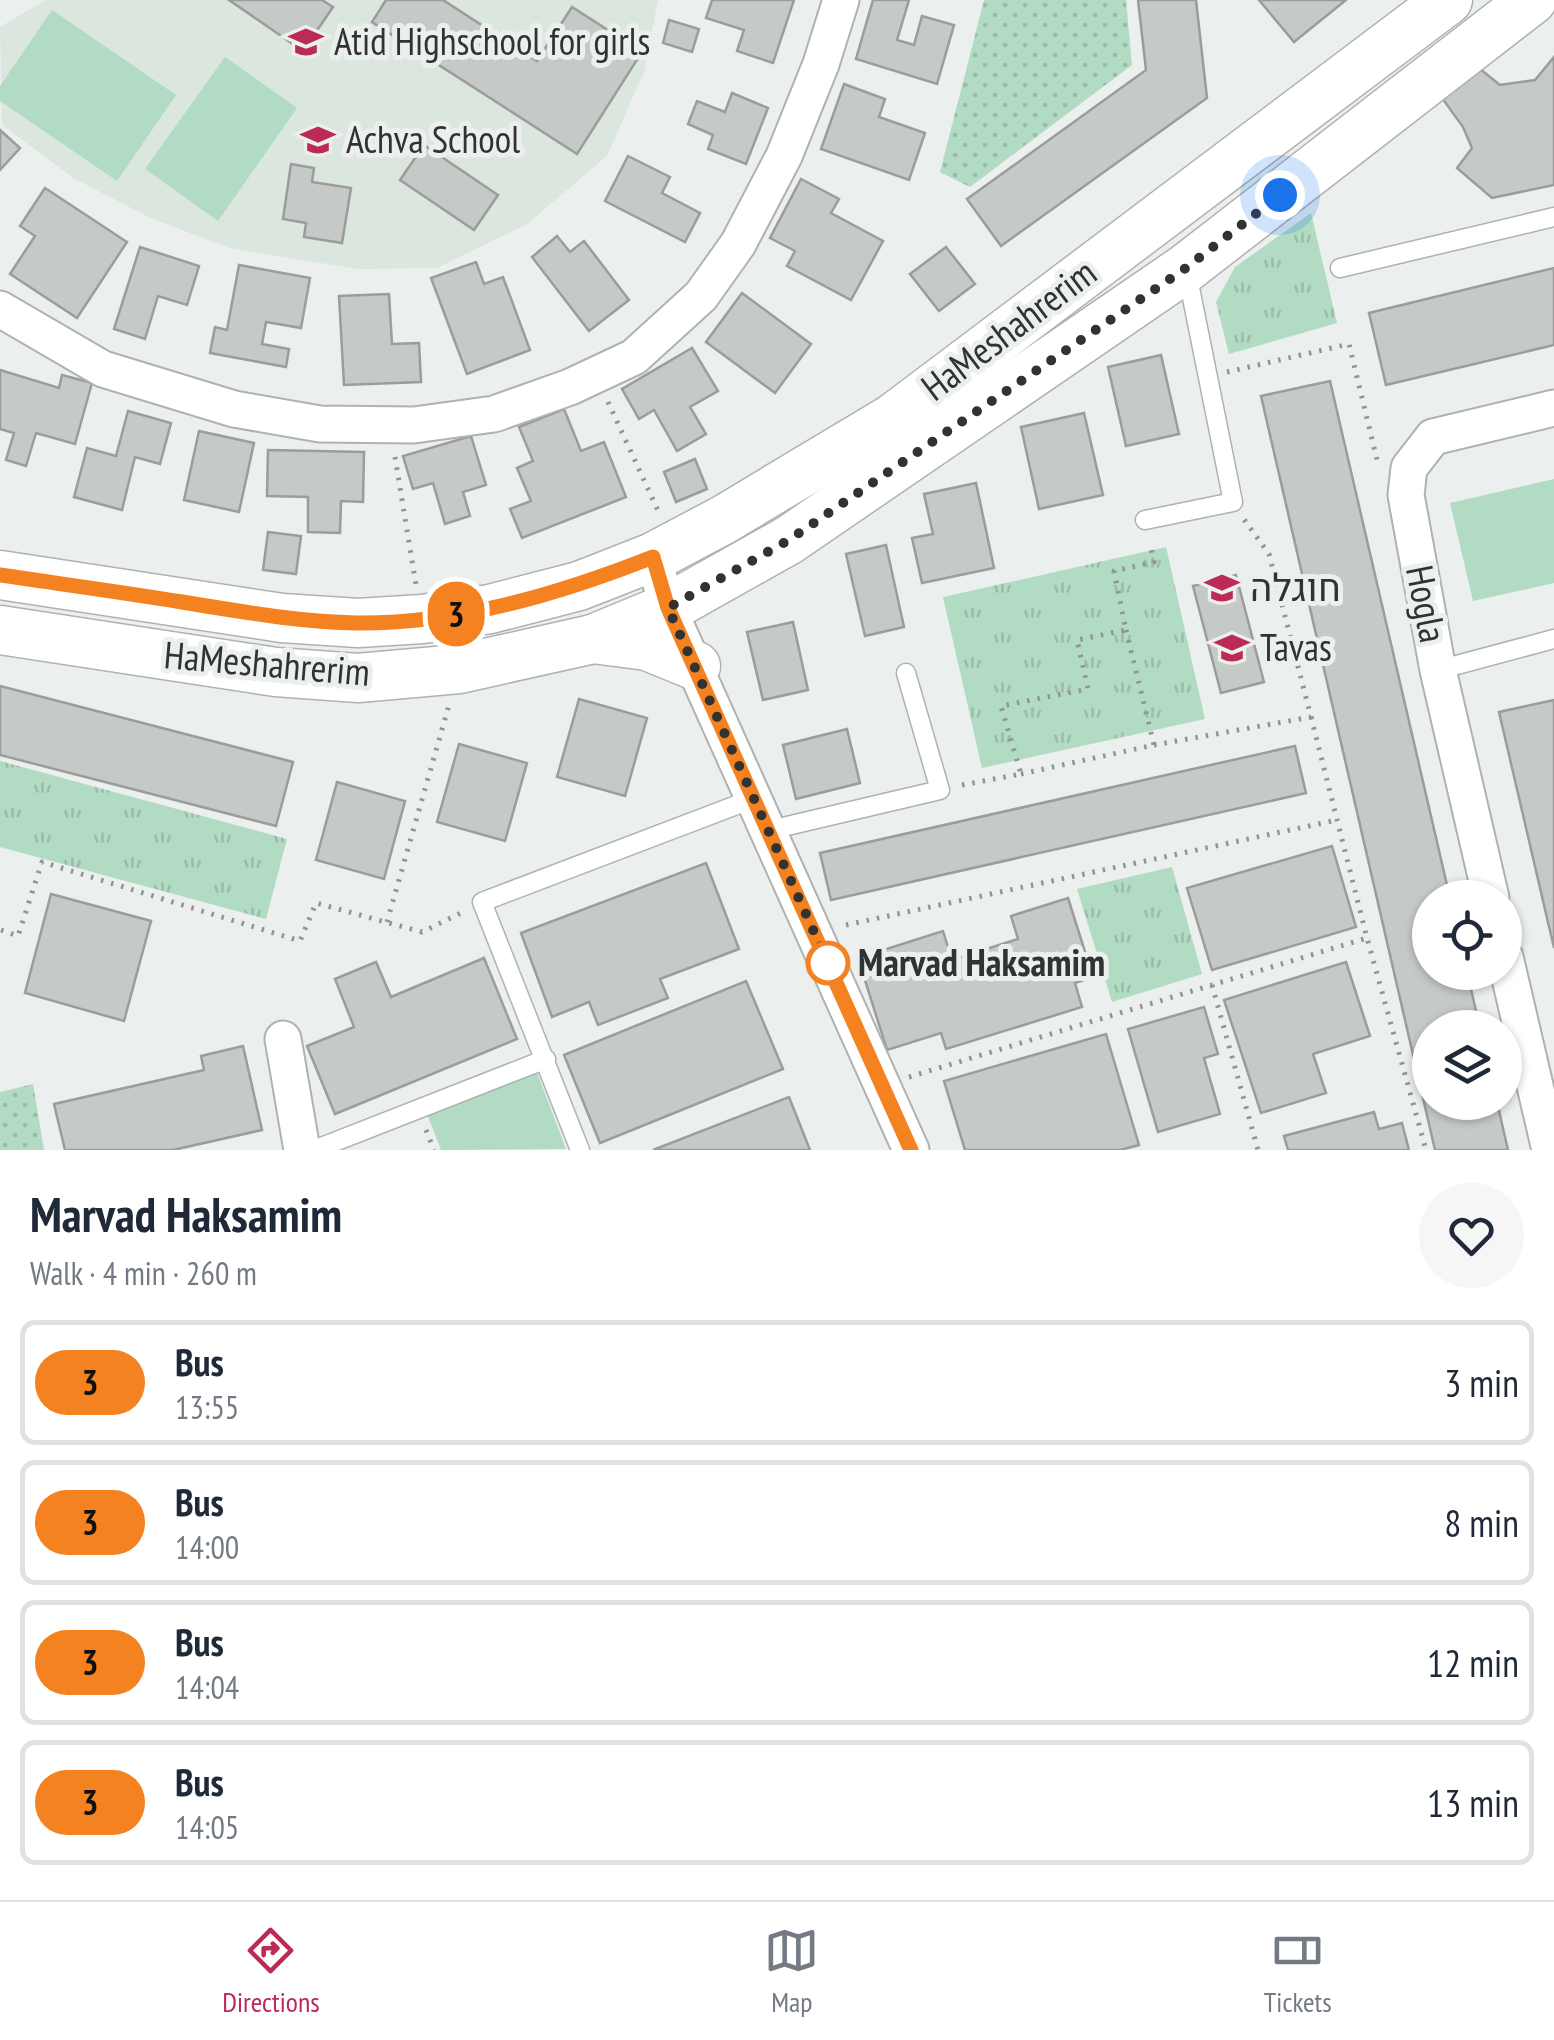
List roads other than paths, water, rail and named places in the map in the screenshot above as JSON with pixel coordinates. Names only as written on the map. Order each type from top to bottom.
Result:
[{"type":"main road","name":"HaMeshahrerim","points":[[0,574],[282,618],[358,623],[490,609],[579,586],[663,551],[723,520],[892,418],[1448,0]]},
{"type":"main road","name":"HaMeshahrerim","points":[[0,630],[276,672],[358,678],[459,669],[593,639],[668,608],[789,540],[1186,268],[1532,0]]},
{"type":"main road","points":[[593,639],[648,646],[696,666]]},
{"type":"street","points":[[0,339],[234,409],[320,424],[414,425],[494,414],[596,375],[634,357],[701,296],[738,244],[784,156],[821,64],[841,0]]},
{"type":"street","points":[[0,309],[103,369]]},
{"type":"street","name":"Hogla","points":[[1487,880],[1438,670],[1406,495],[1409,468],[1433,437],[1554,408]]},
{"type":"street","points":[[663,551],[668,608],[911,1150]]},
{"type":"street","points":[[1512,990],[1550,1150]]},
{"type":"street","points":[[283,1039],[302,1150]]},
{"type":"lane","points":[[1340,268],[1554,217]]},
{"type":"lane","points":[[1145,520],[1233,502],[1186,268]]},
{"type":"lane","points":[[1438,670],[1554,639]]},
{"type":"lane","points":[[580,1150],[482,902],[762,814],[940,790],[906,673]]},
{"type":"lane","points":[[314,1150],[546,1059]]},
{"type":"place","name":"Atid Highschool for girls","points":[[306,42]]},
{"type":"place","name":"Achva School","points":[[318,140]]},
{"type":"place","name":"חוגלה","points":[[1222,588]]},
{"type":"place","name":"Tavas","points":[[1232,648]]},
{"type":"place","name":"Marvad Haksamim","points":[[828,963]]}]
